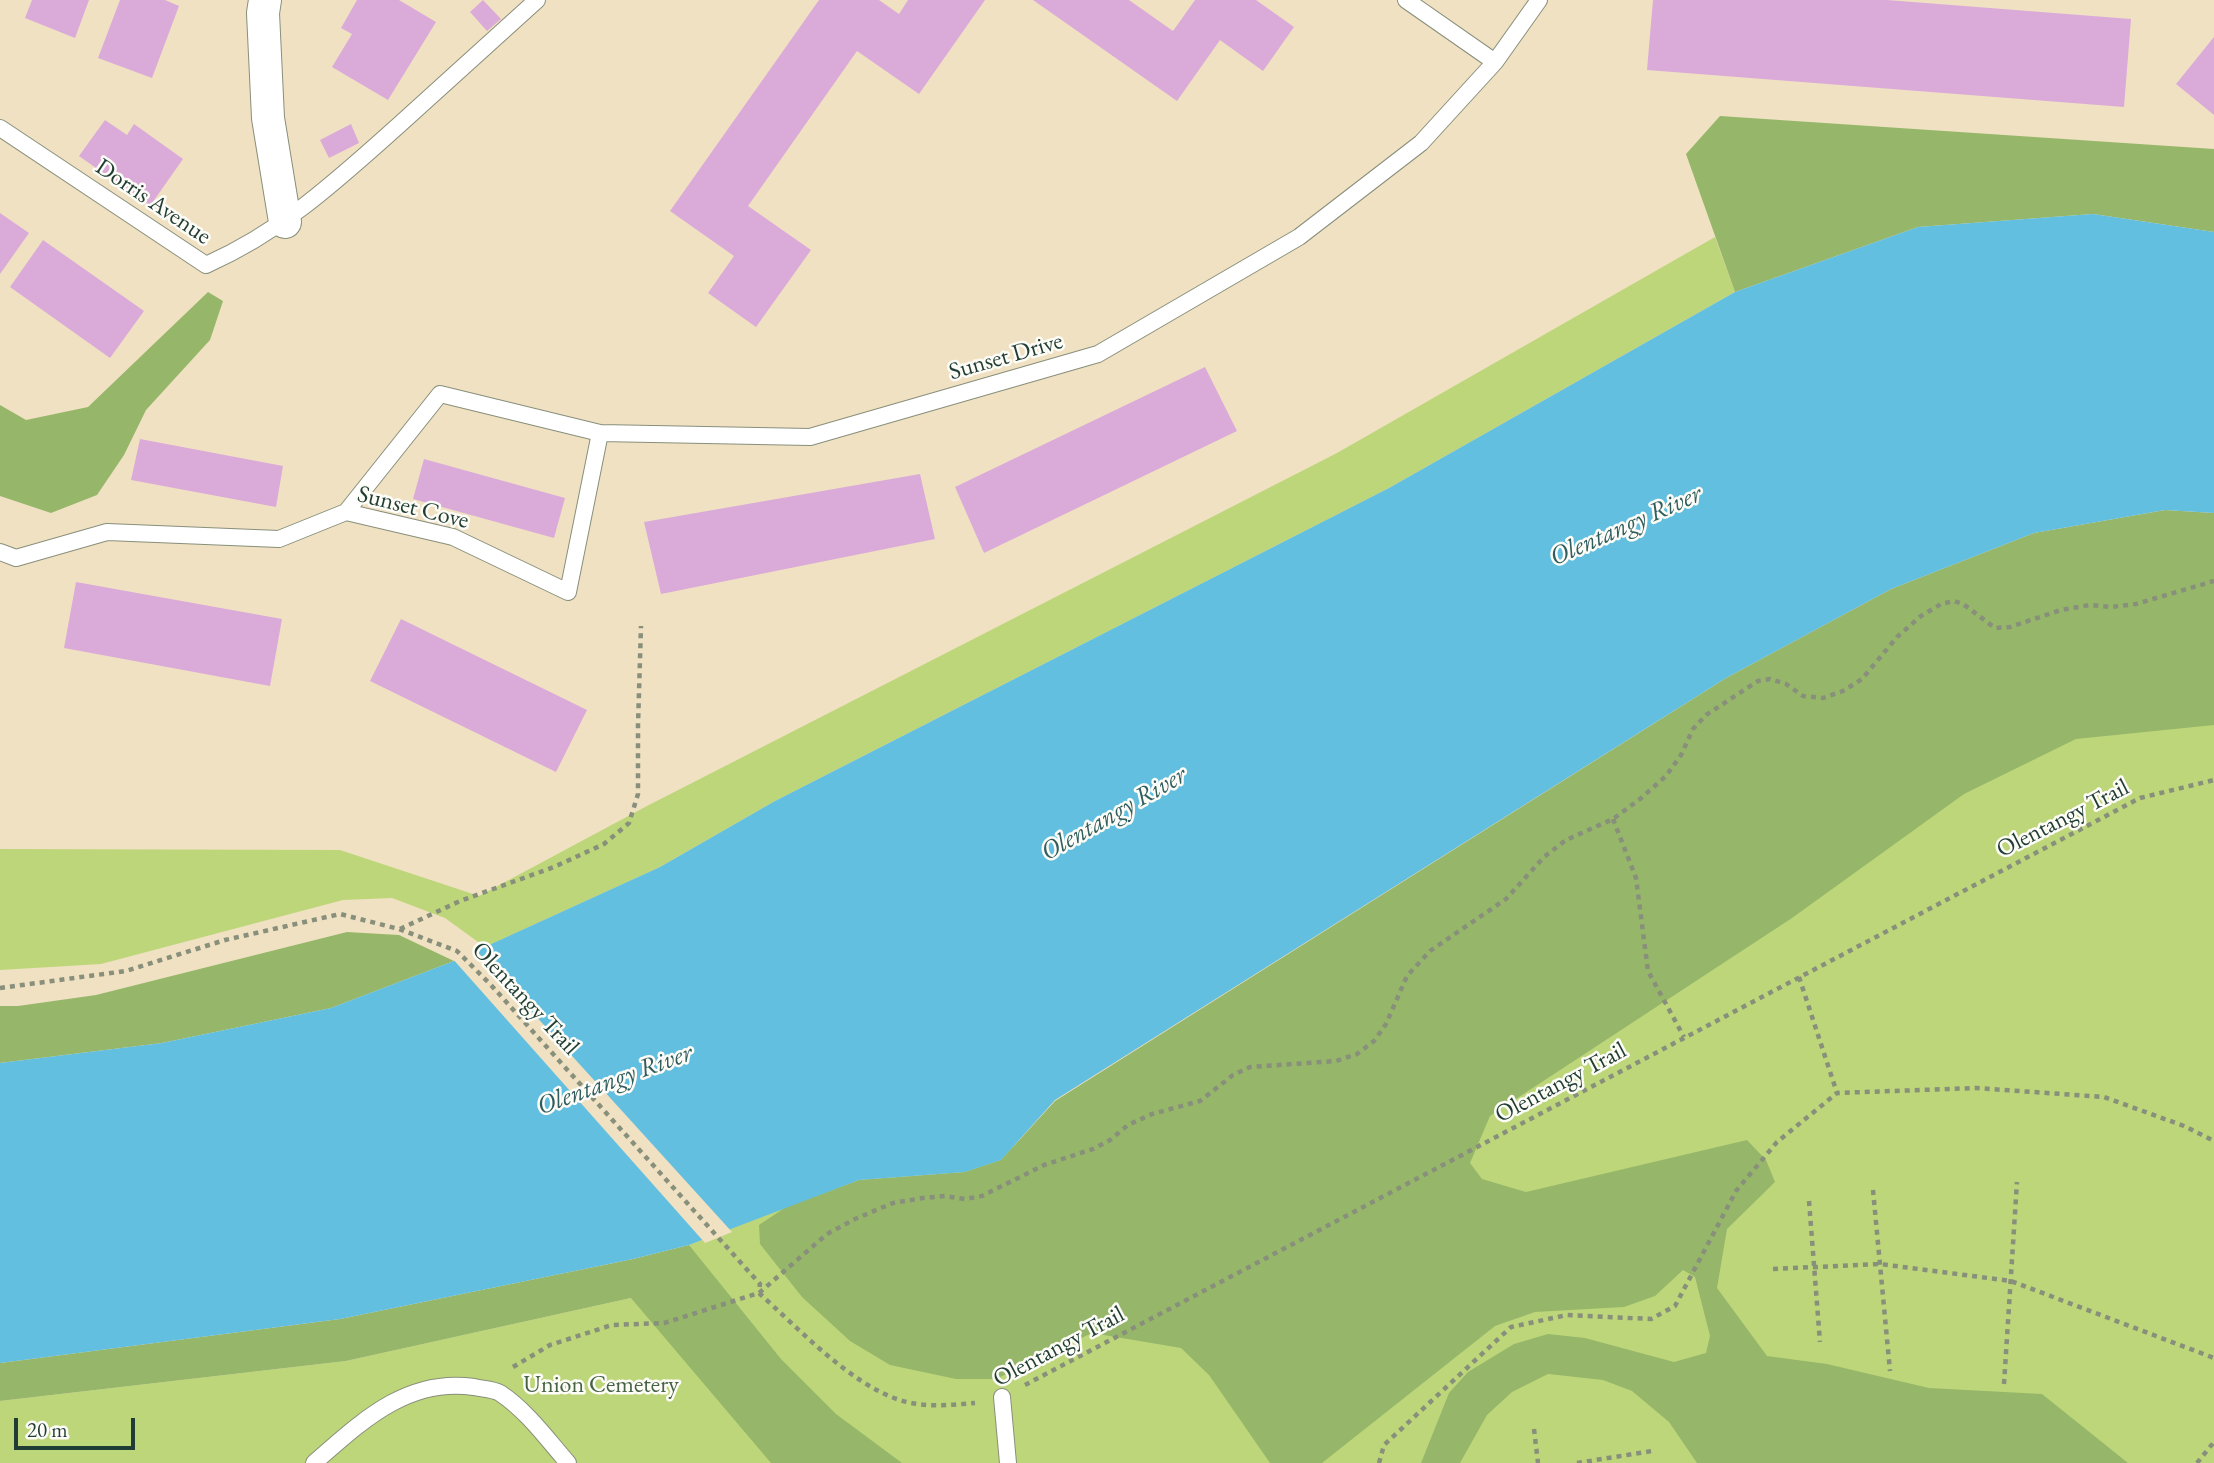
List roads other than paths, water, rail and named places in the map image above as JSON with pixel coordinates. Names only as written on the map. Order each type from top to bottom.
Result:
[{"type":"street","points":[[265,0],[263,13],[268,118],[285,222]]},
{"type":"lane","points":[[285,222],[330,187],[537,0]]},
{"type":"lane","points":[[1406,0],[1495,62]]},
{"type":"lane","name":"Sunset Drive","points":[[346,512],[440,394],[600,433],[810,437],[1098,354],[1299,237],[1421,143],[1495,62],[1539,0]]},
{"type":"lane","name":"Dorris Avenue","points":[[0,128],[206,265],[240,249],[285,222]]},
{"type":"lane","name":"Sunset Cove","points":[[0,552],[16,558],[107,532],[279,539],[346,512],[453,537],[568,592],[600,433]]},
{"type":"lane","points":[[314,1463],[385,1405],[418,1390],[456,1385],[498,1391],[529,1418],[568,1463]]},
{"type":"lane","points":[[1002,1397],[1008,1463]]},
{"type":"water","name":"Olentangy River","points":[[2093,214],[2214,232],[2214,513],[2165,510],[2034,533],[1891,589],[1726,678],[1055,1100],[1001,1160],[965,1172],[859,1180],[689,1245],[340,1319],[0,1363],[0,1063],[162,1043],[331,1008],[454,961],[660,867],[775,801],[1389,488],[1735,292],[1918,227]]},
{"type":"park label","name":"Union Cemetery","points":[[601,1385]]}]
